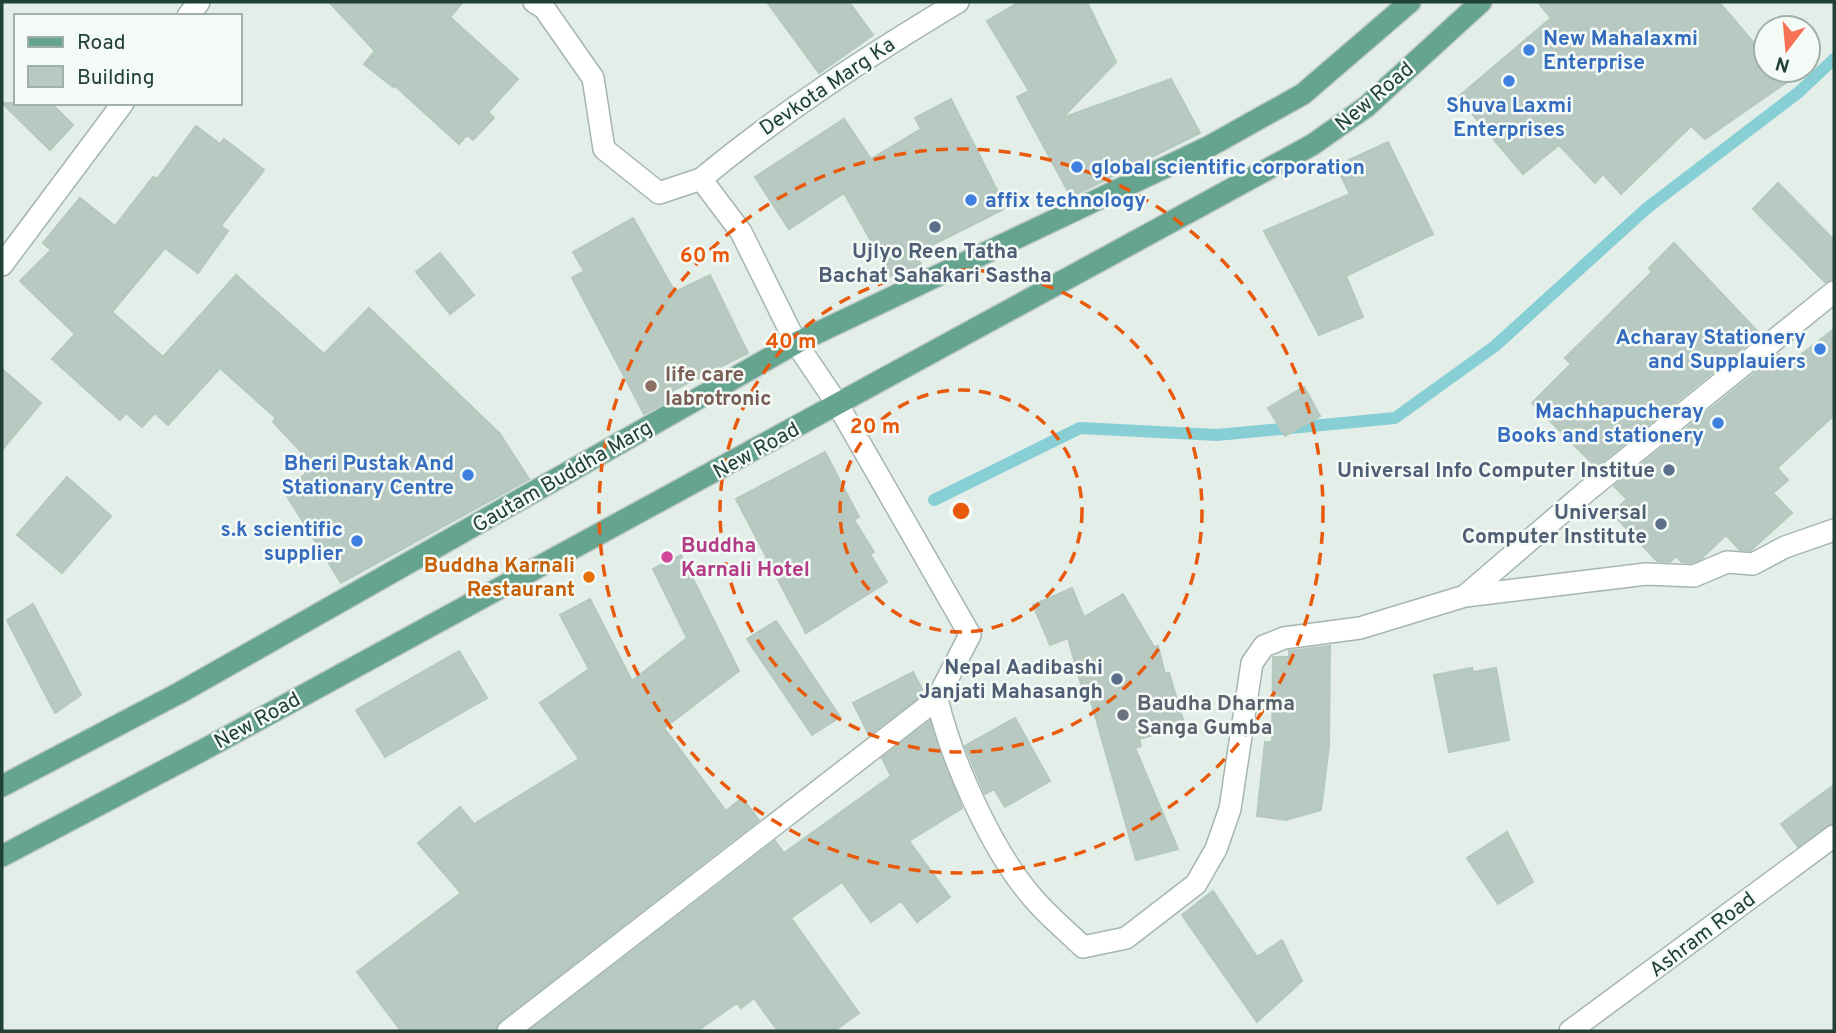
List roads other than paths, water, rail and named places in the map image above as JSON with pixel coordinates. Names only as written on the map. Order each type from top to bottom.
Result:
[{"type":"main road","name":"Gautam Buddha Marg","points":[[2,786],[181,692],[796,343],[1210,146],[1303,94],[1410,2]]},
{"type":"main road","name":"New Road","points":[[2,856],[838,405],[1312,145],[1366,107],[1481,2]]},
{"type":"street","name":"Devkota Marg Ka","points":[[543,4],[593,78],[604,149],[659,194],[701,179],[763,128],[859,61],[958,2]]},
{"type":"street","points":[[2,265],[122,105]]},
{"type":"street","points":[[508,1031],[937,699],[970,635],[838,405],[796,343],[741,232],[701,179]]},
{"type":"street","points":[[1465,596],[1587,491],[1834,292]]},
{"type":"street","points":[[937,699],[946,736],[994,839],[1032,897],[1083,947],[1126,938],[1196,884],[1216,849],[1230,809],[1252,663],[1264,646],[1284,638],[1360,628],[1465,596],[1646,574],[1694,576],[1727,562],[1753,564],[1785,547],[1834,530]]},
{"type":"street","name":"Ashram Road","points":[[1570,1031],[1834,836]]},
{"type":"waterway","points":[[934,500],[1080,428],[1217,435],[1395,418],[1495,346],[1647,208],[1799,92],[1834,59]]},
{"type":"place","name":"New Mahalaxmi Enterprise","points":[[1529,50]]},
{"type":"place","name":"Shuva Laxmi Enterprises","points":[[1509,81]]},
{"type":"place","name":"global scientific corporation","points":[[1077,167]]},
{"type":"place","name":"affix technology","points":[[971,200]]},
{"type":"place","name":"Ujlyo Reen Tatha Bachat Sahakari Sastha","points":[[935,227]]},
{"type":"place","name":"Acharay Stationery and Supplauiers","points":[[1820,349]]},
{"type":"place","name":"life care labrotronic","points":[[651,386]]},
{"type":"place","name":"Machhapucheray Books and stationery","points":[[1718,423]]},
{"type":"place","name":"Universal Info Computer Institue","points":[[1669,470]]},
{"type":"place","name":"Bheri Pustak And Stationary Centre","points":[[468,475]]},
{"type":"place","name":"Universal Computer Institute","points":[[1661,524]]},
{"type":"place","name":"s.k scientific supplier","points":[[357,541]]},
{"type":"place","name":"Buddha Karnali Hotel","points":[[667,557]]},
{"type":"place","name":"Buddha Karnali Restaurant","points":[[589,577]]},
{"type":"place","name":"Nepal Aadibashi Janjati Mahasangh","points":[[1117,679]]},
{"type":"place","name":"Baudha Dharma Sanga Gumba","points":[[1123,715]]}]
